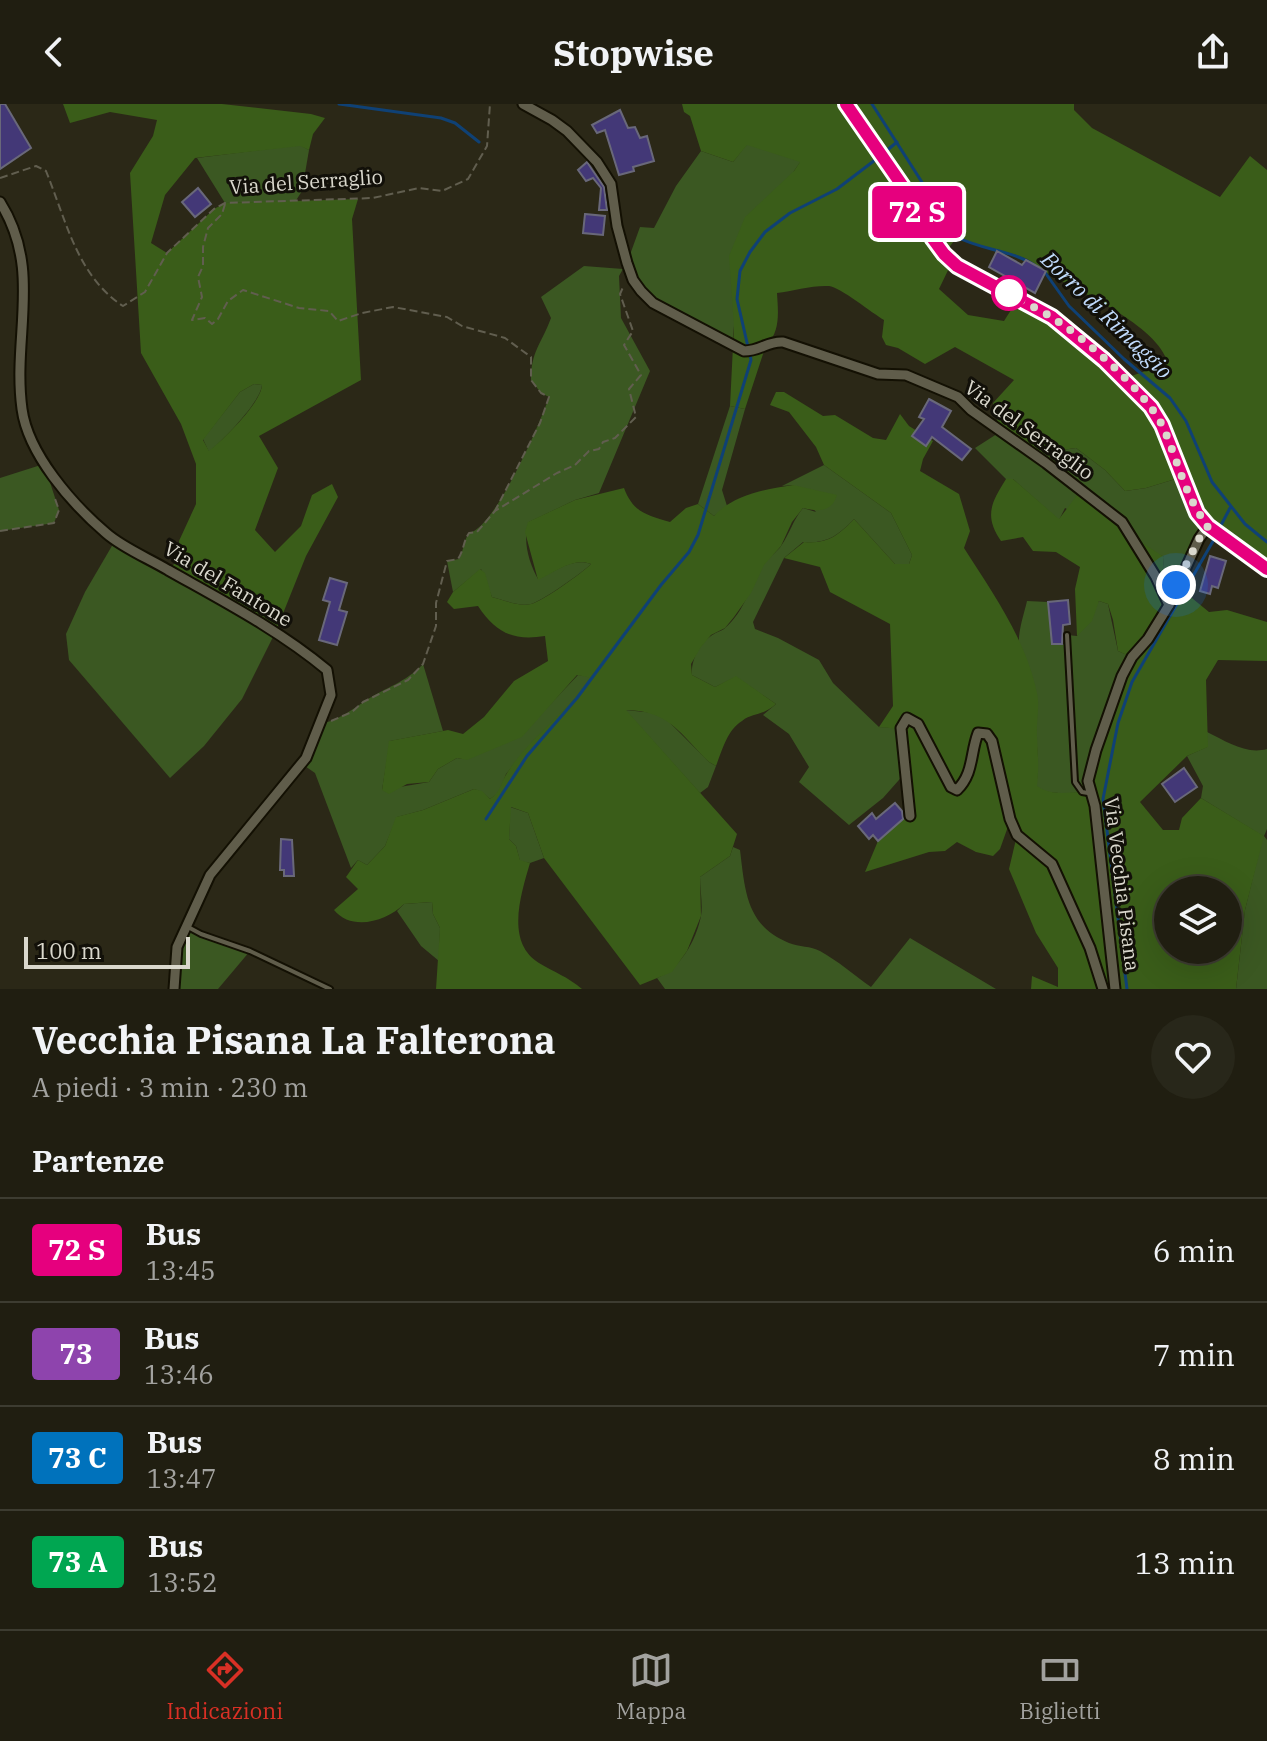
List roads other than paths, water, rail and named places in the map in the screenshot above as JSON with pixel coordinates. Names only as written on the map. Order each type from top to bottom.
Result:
[{"type":"main road","points":[[846,104],[906,191],[944,254],[957,266],[1052,317],[1075,334],[1151,407],[1162,425],[1189,496],[1208,526],[1267,569]]},
{"type":"street","name":"Via del Serraglio","points":[[523,104],[567,131],[597,162],[615,194],[617,226],[633,280],[653,303],[744,351],[756,351],[771,341],[783,342],[878,374],[906,375],[958,397],[971,410],[1122,522],[1156,577],[1169,605]]},
{"type":"street","name":"Via del Fantone","points":[[0,202],[18,238],[26,298],[22,336],[22,409],[30,438],[44,464],[81,509],[108,535],[276,631],[327,670],[331,695],[306,758],[210,875],[177,947],[174,989]]},
{"type":"street","name":"Via Vecchia Pisana","points":[[1115,989],[1095,806],[1088,781],[1122,676],[1169,605],[1208,526]]},
{"type":"street","name":"Via Vecchia Pisana","points":[[910,816],[901,728],[907,718],[918,724],[951,787],[957,790],[972,768],[978,733],[987,734],[992,741],[1017,835],[1052,864],[1090,948],[1103,989]]},
{"type":"lane","points":[[1067,635],[1075,782],[1082,792],[1091,794]]},
{"type":"lane","points":[[188,927],[259,955],[330,989]]},
{"type":"waterway","points":[[339,104],[441,118],[455,123],[479,142]]},
{"type":"waterway","name":"Borro di Rimaggio","points":[[872,104],[957,237],[1034,265]]},
{"type":"waterway","points":[[885,152],[897,142]]},
{"type":"waterway","points":[[748,347],[737,299],[740,271],[750,252],[765,232],[790,213],[837,189],[879,157]]},
{"type":"waterway","name":"Borro di Rimaggio","points":[[1044,271],[1069,306],[1170,398],[1186,421],[1212,482],[1245,524],[1267,542]]},
{"type":"waterway","points":[[486,819],[527,756],[577,698],[689,552],[698,535],[751,360],[750,354]]},
{"type":"waterway","points":[[1219,529],[1230,508]]},
{"type":"waterway","points":[[1127,989],[1103,799],[1118,723],[1132,682],[1216,536]]}]
